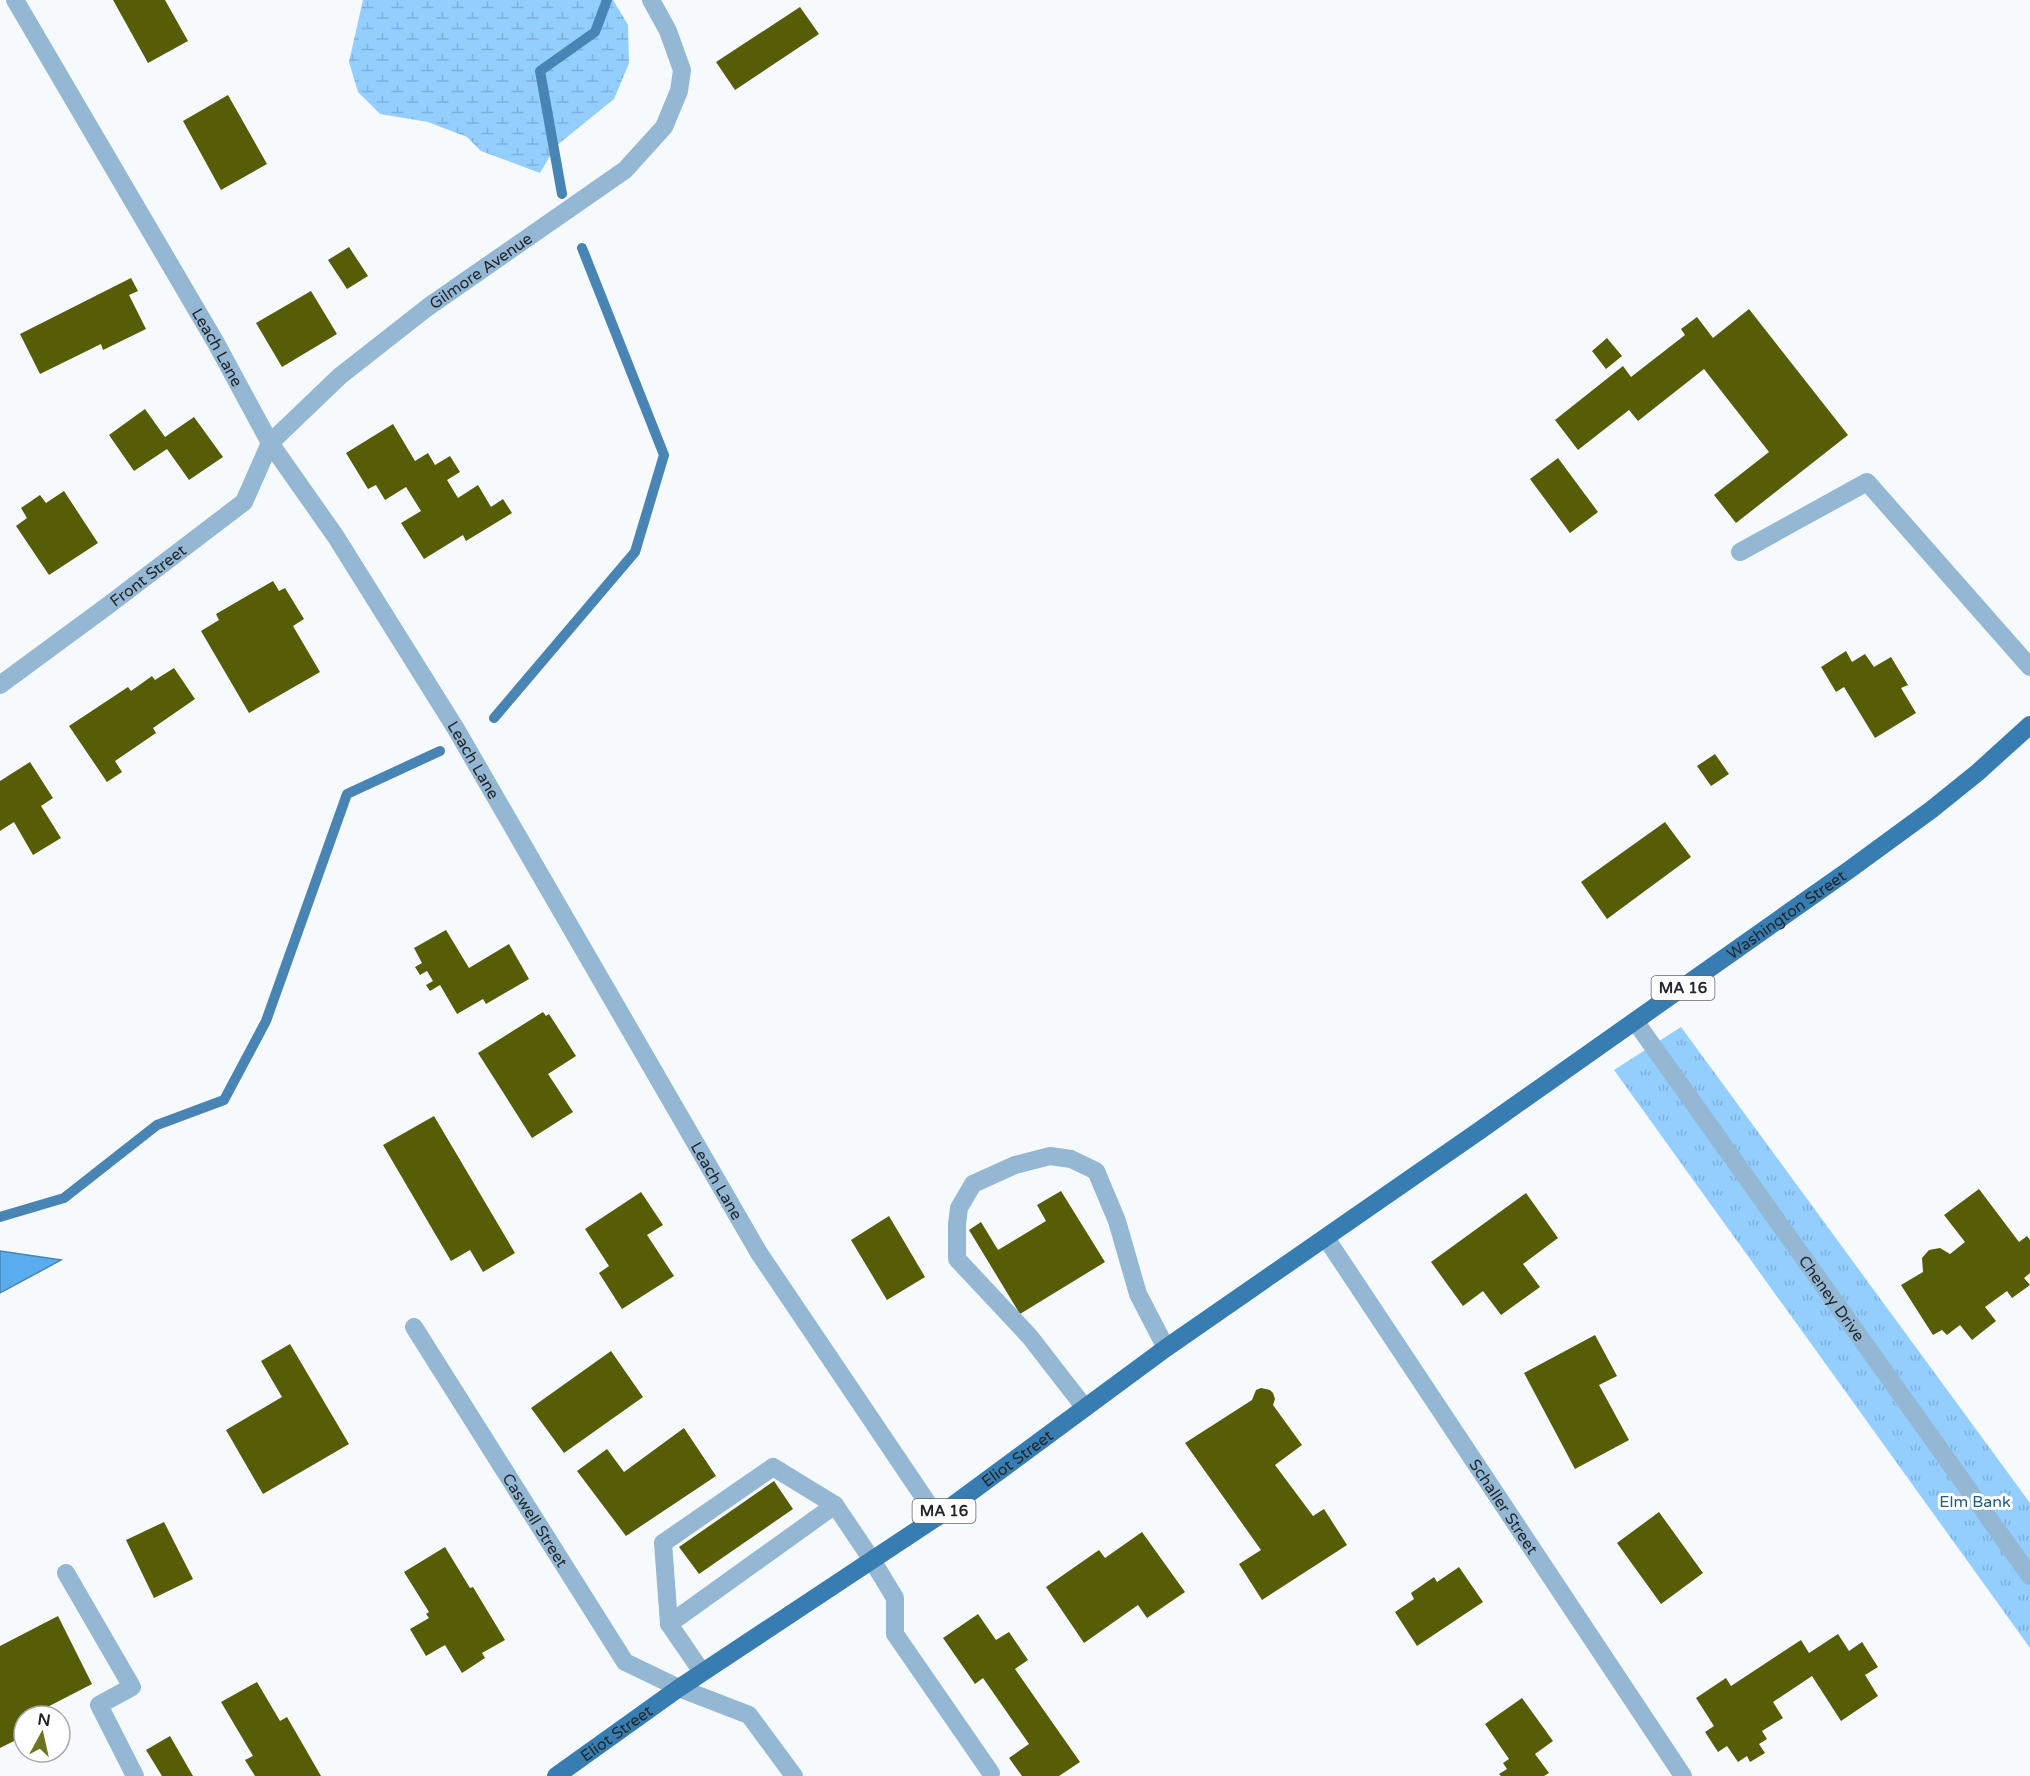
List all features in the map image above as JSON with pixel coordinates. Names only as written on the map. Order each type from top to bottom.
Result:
[{"type":"main road","name":"Washington Street","points":[[1326,1238],[1905,830],[1977,773],[2030,725]]},
{"type":"main road","name":"Eliot Street","points":[[556,1776],[702,1672],[937,1517],[1166,1348],[1326,1238]]},
{"type":"street","name":"Leach Lane","points":[[15,0],[216,343],[270,443],[336,537],[456,729],[759,1253],[937,1517]]},
{"type":"street","name":"Gilmore Avenue","points":[[270,443],[340,376],[428,307],[625,171],[664,127],[679,91],[682,70],[668,31],[651,0]]},
{"type":"street","name":"Front Street","points":[[0,685],[244,502],[270,443]]},
{"type":"street","points":[[1740,552],[1867,482],[2030,667]]},
{"type":"street","name":"Cheney Drive","points":[[1635,1021],[2030,1576]]},
{"type":"street","points":[[1085,1408],[1030,1337],[957,1259],[959,1208],[973,1184],[1015,1165],[1050,1156],[1071,1159],[1096,1172],[1117,1221],[1138,1294],[1166,1348]]},
{"type":"street","name":"Schaller Street","points":[[1326,1238],[1683,1776]]},
{"type":"street","name":"Caswell Street","points":[[414,1327],[625,1662],[679,1688],[749,1716],[794,1776]]},
{"type":"street","points":[[702,1672],[669,1624],[663,1544],[773,1467],[835,1505],[895,1598],[895,1634],[991,1773]]},
{"type":"street","points":[[669,1624],[835,1505]]},
{"type":"street","points":[[66,1573],[132,1687],[99,1705],[135,1776]]},
{"type":"green space","points":[[363,0],[613,0],[628,25],[629,63],[614,99],[556,146],[540,173],[481,151],[467,137],[428,122],[380,114],[358,92],[349,62]]},
{"type":"green space","name":"Elm Bank","points":[[1681,1027],[2030,1503],[2030,1648],[1614,1070]]},
{"type":"shaded area","points":[[0,1251],[61,1260],[0,1293]]},
{"type":"building","points":[[113,0],[165,0],[188,41],[148,63]]},
{"type":"building","points":[[800,7],[819,34],[735,90],[716,62]]},
{"type":"building","points":[[228,95],[267,164],[221,190],[183,121]]},
{"type":"building","points":[[349,247],[368,276],[347,289],[328,260]]},
{"type":"building","points":[[131,278],[138,291],[129,295],[146,329],[103,350],[101,344],[40,374],[20,334]]},
{"type":"building","points":[[311,291],[337,334],[282,367],[256,323]]},
{"type":"building","points":[[1749,309],[1848,435],[1736,523],[1714,495],[1769,452],[1704,369],[1638,421],[1629,410],[1578,450],[1555,420],[1623,366],[1631,377],[1685,335],[1681,329],[1697,317],[1713,338]]},
{"type":"building","points":[[1607,338],[1622,356],[1606,369],[1592,351]]},
{"type":"building","points":[[145,409],[165,437],[194,417],[223,457],[189,480],[167,449],[134,471],[109,435]]},
{"type":"building","points":[[393,424],[415,461],[428,453],[435,465],[450,456],[460,472],[447,480],[458,498],[478,485],[491,507],[503,499],[512,513],[466,541],[463,535],[424,559],[401,523],[421,511],[406,487],[385,500],[376,485],[368,489],[346,453]]},
{"type":"building","points":[[1558,458],[1598,512],[1570,533],[1530,479]]},
{"type":"building","points":[[64,491],[98,543],[49,575],[16,526],[27,518],[21,508],[40,495],[46,503]]},
{"type":"building","points":[[273,581],[279,591],[285,588],[304,619],[293,626],[320,672],[249,713],[201,631],[219,620],[216,614]]},
{"type":"building","points":[[1846,651],[1852,662],[1865,654],[1874,667],[1891,657],[1908,685],[1901,688],[1916,713],[1875,738],[1844,687],[1836,692],[1821,667]]},
{"type":"building","points":[[174,668],[195,699],[153,728],[156,733],[115,761],[122,772],[107,782],[69,726],[128,687],[131,691],[152,676],[155,680]]},
{"type":"building","points":[[1715,754],[1729,774],[1711,786],[1697,766]]},
{"type":"building","points":[[30,762],[53,798],[41,806],[61,838],[33,855],[14,822],[0,831],[0,781]]},
{"type":"building","points":[[1665,822],[1691,857],[1607,919],[1581,882]]},
{"type":"building","points":[[446,930],[469,968],[509,944],[529,979],[486,1004],[483,999],[457,1014],[440,985],[430,991],[426,985],[433,981],[427,971],[420,975],[415,967],[422,963],[414,948]]},
{"type":"building","points":[[543,1012],[546,1016],[549,1014],[576,1056],[548,1074],[573,1112],[532,1138],[478,1053]]},
{"type":"building","points":[[434,1116],[515,1253],[483,1272],[470,1250],[451,1261],[383,1145]]},
{"type":"building","points":[[1979,1189],[2019,1242],[2027,1236],[2030,1240],[2030,1273],[2024,1278],[2030,1285],[2012,1298],[2007,1291],[1985,1307],[1996,1321],[1972,1340],[1960,1325],[1947,1335],[1942,1330],[1933,1335],[1901,1285],[1923,1272],[1922,1258],[1929,1250],[1940,1248],[1950,1254],[1965,1242],[1944,1215]]},
{"type":"building","points":[[1061,1191],[1105,1262],[1020,1314],[969,1230],[981,1222],[998,1250],[1046,1221],[1037,1205]]},
{"type":"building","points":[[641,1192],[663,1225],[647,1235],[674,1276],[622,1309],[599,1273],[609,1266],[585,1229]]},
{"type":"building","points":[[1526,1193],[1558,1238],[1523,1264],[1540,1287],[1501,1315],[1483,1291],[1463,1306],[1431,1262]]},
{"type":"building","points":[[889,1216],[925,1277],[887,1300],[851,1240]]},
{"type":"building","points":[[1595,1335],[1617,1376],[1599,1385],[1629,1440],[1575,1469],[1524,1373]]},
{"type":"building","points":[[290,1344],[349,1444],[263,1494],[226,1430],[282,1397],[261,1361]]},
{"type":"building","points":[[611,1351],[643,1397],[564,1453],[531,1408]]},
{"type":"building","points":[[1261,1388],[1273,1393],[1275,1399],[1273,1405],[1302,1445],[1275,1465],[1313,1516],[1324,1509],[1347,1545],[1262,1600],[1239,1564],[1261,1550],[1185,1443],[1252,1400],[1256,1390]]},
{"type":"building","points":[[684,1428],[716,1476],[626,1536],[577,1471],[607,1449],[624,1472]]},
{"type":"building","points":[[774,1481],[793,1509],[699,1574],[679,1547]]},
{"type":"building","points":[[1659,1512],[1703,1573],[1661,1604],[1617,1543]]},
{"type":"building","points":[[164,1522],[193,1579],[154,1598],[126,1540]]},
{"type":"building","points":[[1142,1532],[1185,1592],[1147,1618],[1138,1605],[1084,1643],[1046,1587],[1099,1550],[1105,1558]]},
{"type":"building","points":[[445,1547],[470,1588],[473,1587],[505,1640],[482,1653],[485,1658],[462,1673],[445,1645],[426,1656],[410,1629],[429,1618],[426,1614],[429,1612],[404,1572]]},
{"type":"building","points":[[1459,1567],[1483,1602],[1417,1646],[1395,1612],[1414,1599],[1411,1593],[1434,1577],[1437,1582]]},
{"type":"building","points":[[978,1614],[996,1640],[1009,1632],[1028,1660],[1015,1669],[1080,1762],[1059,1776],[1022,1776],[1009,1758],[1029,1744],[983,1678],[975,1684],[943,1638]]},
{"type":"building","points":[[58,1616],[92,1684],[53,1704],[12,1704],[12,1742],[0,1748],[0,1646]]},
{"type":"building","points":[[1838,1634],[1849,1651],[1862,1642],[1878,1667],[1865,1675],[1878,1696],[1841,1721],[1812,1676],[1773,1702],[1783,1718],[1762,1731],[1767,1739],[1759,1744],[1765,1753],[1750,1762],[1747,1756],[1738,1762],[1727,1746],[1718,1752],[1705,1732],[1714,1726],[1696,1698],[1726,1678],[1731,1686],[1801,1640],[1809,1653]]},
{"type":"building","points":[[257,1682],[280,1721],[287,1717],[321,1776],[255,1776],[245,1760],[253,1756],[221,1702]]},
{"type":"building","points":[[1522,1698],[1553,1741],[1535,1754],[1549,1773],[1544,1776],[1501,1776],[1499,1774],[1507,1769],[1503,1763],[1509,1759],[1485,1724]]},
{"type":"building","points":[[170,1736],[193,1776],[162,1776],[146,1750]]},
{"type":"waterway","points":[[562,194],[540,71],[595,32],[607,0]]},
{"type":"waterway","points":[[494,718],[635,552],[664,455],[582,248]]},
{"type":"waterway","points":[[0,1217],[64,1198],[157,1125],[224,1100],[266,1021],[347,794],[440,751]]}]
